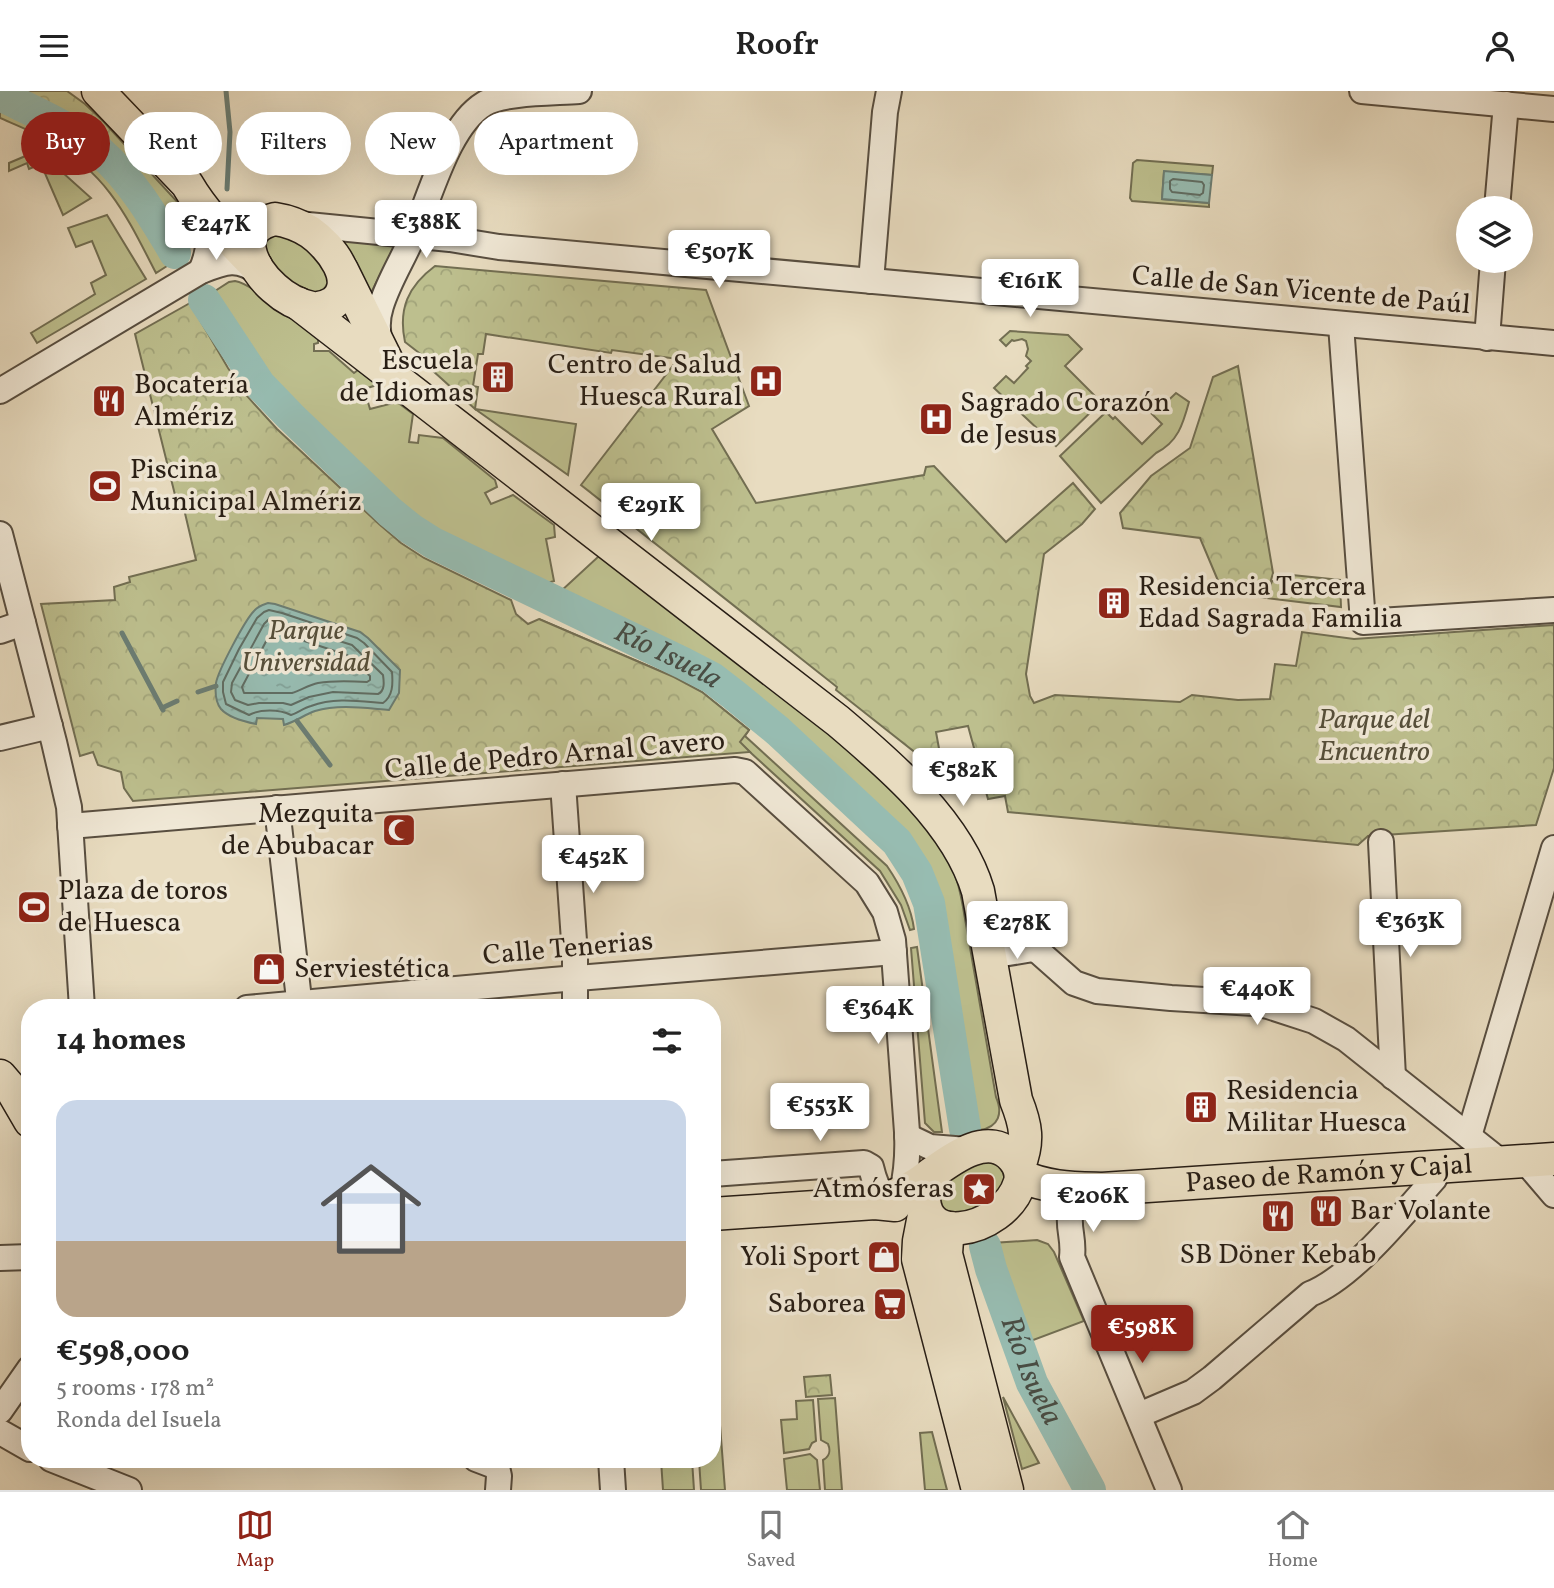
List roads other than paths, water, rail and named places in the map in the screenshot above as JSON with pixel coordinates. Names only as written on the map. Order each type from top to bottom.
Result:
[{"type":"main road","points":[[98,91],[282,295],[308,306],[388,363],[838,721],[913,790],[940,821],[968,863],[978,891],[1016,1100],[1026,1133],[1025,1152],[1014,1197],[996,1215]]},
{"type":"main road","points":[[191,191],[194,188],[214,206],[231,215],[278,221],[311,233],[325,246],[342,270],[388,363]]},
{"type":"main road","points":[[258,271],[248,248],[250,237],[256,228],[278,221]]},
{"type":"main road","points":[[308,306],[328,306],[337,299],[343,290],[342,270]]},
{"type":"main road","points":[[978,1490],[907,1219],[899,1212],[950,1160],[993,1141],[1005,1132],[1012,1120],[1016,1100]]},
{"type":"main road","name":"Paseo de Ramón y Cajal","points":[[973,1149],[999,1149],[1013,1158],[1020,1171],[1046,1185],[1089,1194]]},
{"type":"main road","name":"Paseo de Ramón y Cajal","points":[[721,1213],[912,1199],[971,1227],[996,1215],[1089,1194],[1526,1161]]},
{"type":"main road","points":[[912,1199],[947,1239],[946,1255],[1007,1490]]},
{"type":"street","points":[[460,129],[470,114],[486,102],[509,95],[579,91]]},
{"type":"street","points":[[871,281],[889,91]]},
{"type":"street","points":[[1362,91],[1554,109]]},
{"type":"street","points":[[1498,196],[1506,104]]},
{"type":"street","points":[[339,229],[386,223],[399,216],[411,206],[435,175]]},
{"type":"street","points":[[388,363],[379,337],[380,308],[437,175]]},
{"type":"street","points":[[191,191],[209,237],[208,254],[201,271]]},
{"type":"street","points":[[201,271],[254,225],[278,221]]},
{"type":"street","name":"Calle de San Vicente de Paúl","points":[[278,221],[499,247],[1554,344]]},
{"type":"street","name":"Calle de San Vicente de Paúl","points":[[360,306],[379,294],[407,259],[432,248],[499,247]]},
{"type":"street","points":[[0,391],[201,271],[233,261],[244,263],[258,271]]},
{"type":"street","points":[[1487,338],[1492,273]]},
{"type":"street","points":[[308,306],[342,310],[360,306]]},
{"type":"street","points":[[1341,325],[1363,622],[1554,610]]},
{"type":"street","points":[[0,534],[12,627],[50,726],[69,807],[81,999]]},
{"type":"street","points":[[0,739],[50,726]]},
{"type":"street","name":"Calle de Pedro Arnal Cavero","points":[[71,825],[735,770],[745,772],[867,883],[885,912],[894,952],[907,1136],[906,1174],[912,1199]]},
{"type":"street","points":[[563,784],[575,955],[575,999]]},
{"type":"street","points":[[277,808],[299,999]]},
{"type":"street","points":[[1381,842],[1394,1077]]},
{"type":"street","points":[[1469,1136],[1554,848]]},
{"type":"street","points":[[990,956],[1033,949],[1074,983],[1097,991],[1254,1003],[1314,1021],[1346,1039],[1469,1136],[1526,1161],[1554,1195]]},
{"type":"street","name":"Calle Tenerias","points":[[361,999],[574,978],[894,952]]},
{"type":"street","points":[[907,1136],[930,1147],[973,1149]]},
{"type":"street","name":"Calle de Pedro Arnal Cavero","points":[[907,1136],[921,1164],[912,1199]]},
{"type":"street","points":[[721,1173],[864,1163],[871,1167],[878,1190],[912,1199]]},
{"type":"street","points":[[1139,1415],[1193,1392],[1310,1294],[1324,1289],[1364,1256],[1434,1179],[1441,1166]]},
{"type":"street","points":[[1089,1194],[1072,1205],[1069,1221],[1072,1257],[1169,1490]]},
{"type":"street","points":[[0,1258],[21,1257]]},
{"type":"street","points":[[0,1411],[21,1381]]},
{"type":"street","points":[[0,1432],[21,1444]]},
{"type":"street","points":[[74,1468],[129,1490]]},
{"type":"street","points":[[497,1468],[498,1490]]},
{"type":"street","points":[[612,1468],[613,1490]]},
{"type":"water","points":[[1164,171],[1212,175],[1209,203],[1162,199]]},
{"type":"water","points":[[268,603],[360,632],[368,638],[400,670],[399,693],[389,710],[352,707],[324,709],[284,725],[283,719],[257,718],[256,724],[224,712],[216,697],[218,677],[250,616],[257,608]]},
{"type":"waterway","points":[[226,91],[230,132],[227,189]]},
{"type":"waterway","name":"Río Isuela","points":[[0,95],[65,127],[100,152],[132,187],[175,253]]},
{"type":"waterway","name":"Río Isuela","points":[[204,300],[260,385],[390,512],[411,529],[433,543],[712,678],[778,731],[897,842],[917,873],[929,903],[965,1129]]},
{"type":"waterway","points":[[122,633],[163,710]]},
{"type":"waterway","points":[[198,692],[216,686]]},
{"type":"waterway","points":[[162,708],[177,701]]},
{"type":"waterway","points":[[297,721],[330,765]]},
{"type":"waterway","name":"Río Isuela","points":[[985,1246],[1032,1383],[1090,1490]]},
{"type":"place","name":"Escuela de Idiomas","points":[[498,377]]},
{"type":"place","name":"Centro de Salud Huesca Rural","points":[[766,381]]},
{"type":"place","name":"Bocatería Almériz","points":[[109,401]]},
{"type":"place","name":"Sagrado Corazón de Jesus","points":[[936,419]]},
{"type":"place","name":"Piscina Municipal Almériz","points":[[105,486]]},
{"type":"place","name":"Residencia Tercera Edad Sagrada Familia","points":[[1114,603]]},
{"type":"place","name":"Mezquita de Abubacar","points":[[399,830]]},
{"type":"place","name":"Plaza de toros de Huesca","points":[[34,907]]},
{"type":"place","name":"Serviestética","points":[[269,969]]},
{"type":"place","name":"Residencia Militar Huesca","points":[[1201,1107]]},
{"type":"place","name":"Atmósferas","points":[[979,1189]]},
{"type":"place","name":"Bar Volante","points":[[1326,1211]]},
{"type":"place","name":"SB Döner Kebab","points":[[1278,1216]]},
{"type":"place","name":"Yoli Sport","points":[[884,1257]]},
{"type":"place","name":"Saborea","points":[[890,1304]]},
{"type":"park label","name":"Parque Universidad","points":[[306,647]]},
{"type":"park label","name":"Parque del Encuentro","points":[[1374,736]]}]
